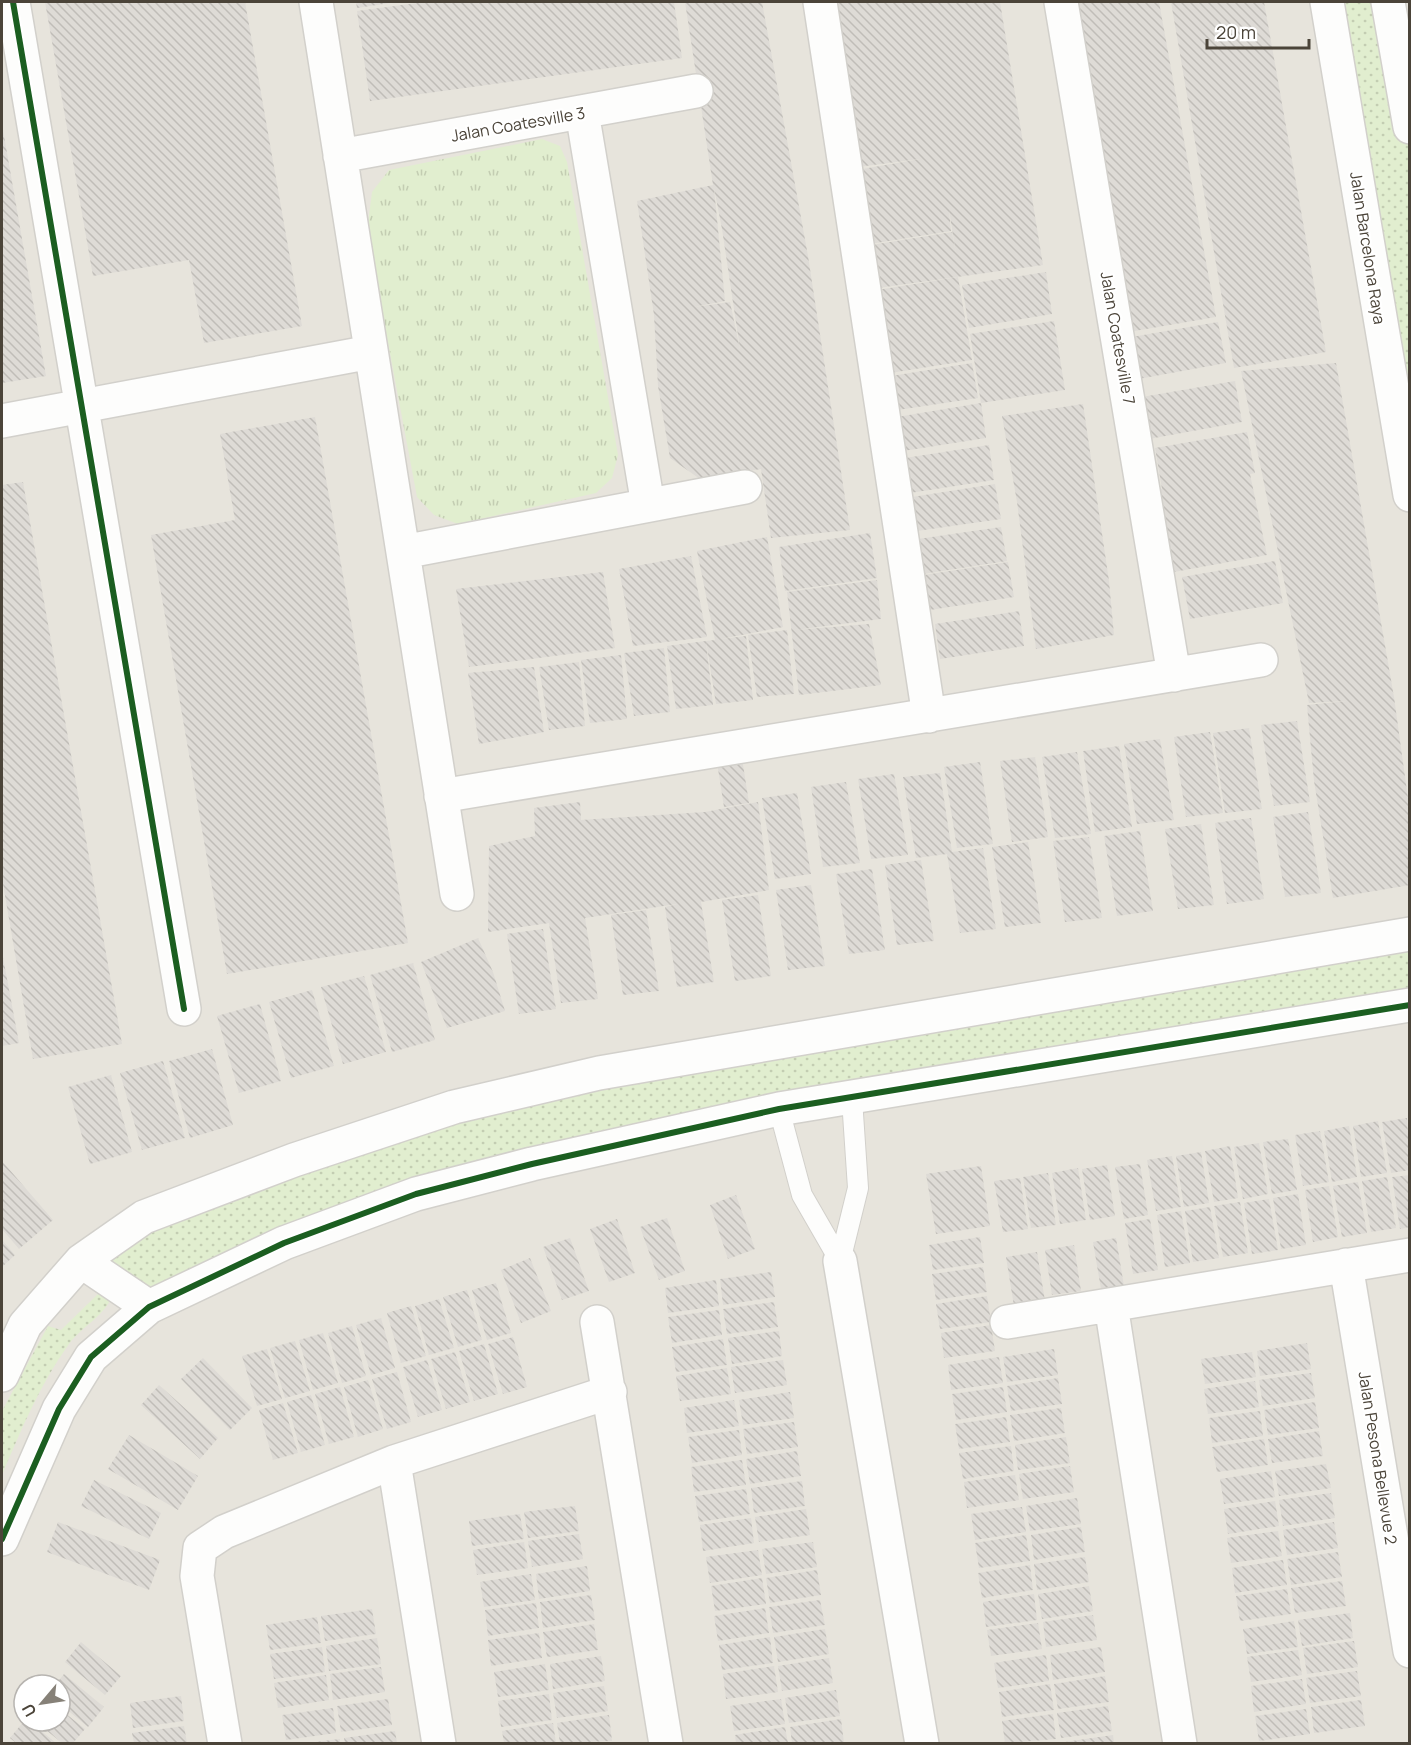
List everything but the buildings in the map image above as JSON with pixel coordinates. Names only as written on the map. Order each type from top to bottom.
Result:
[{"type":"street","points":[[13,2],[184,1010]]},
{"type":"street","points":[[316,2],[457,894]]},
{"type":"street","points":[[820,2],[928,716]]},
{"type":"street","name":"Jalan Coatesville 7","points":[[1061,2],[1174,675]]},
{"type":"street","name":"Jalan Barcelona Raya","points":[[1327,2],[1410,495]]},
{"type":"street","points":[[1388,2],[1410,127]]},
{"type":"street","name":"Jalan Coatesville 3","points":[[340,156],[696,91]]},
{"type":"street","points":[[582,112],[648,506]]},
{"type":"street","points":[[2,421],[371,352]]},
{"type":"street","points":[[403,552],[745,487]]},
{"type":"street","points":[[441,796],[1261,660]]},
{"type":"street","points":[[2,1375],[25,1325],[81,1261],[144,1217],[294,1160],[454,1107],[599,1073],[1410,934]]},
{"type":"street","points":[[2,1539],[59,1408],[91,1357],[149,1307],[284,1243],[416,1194],[532,1164],[779,1109],[852,1099],[1410,1005]]},
{"type":"street","points":[[1007,1322],[1410,1255]]},
{"type":"street","points":[[81,1261],[149,1307]]},
{"type":"street","points":[[840,1261],[922,1743]]},
{"type":"street","name":"Jalan Pesona Bellevue 2","points":[[1346,1265],[1410,1651]]},
{"type":"street","points":[[1111,1305],[1180,1743]]},
{"type":"street","points":[[597,1322],[666,1743]]},
{"type":"street","points":[[225,1743],[197,1576],[200,1548],[224,1532],[394,1462],[610,1392]]},
{"type":"street","points":[[394,1462],[439,1743]]},
{"type":"lane","points":[[840,1261],[858,1188],[852,1099]]},
{"type":"lane","points":[[779,1109],[802,1195],[840,1261]]},
{"type":"shaded area","points":[[2,2],[1409,2],[1409,1743],[2,1743]]},
{"type":"green space","points":[[1334,2],[1388,2],[1409,127],[1409,475]]},
{"type":"green space","points":[[542,139],[560,146],[567,162],[618,455],[612,478],[596,493],[458,524],[434,515],[417,497],[367,231],[372,192],[389,170]]},
{"type":"green space","points":[[1409,934],[1409,1005],[416,1195],[149,1307],[81,1261],[144,1217],[454,1107]]},
{"type":"green space","points":[[108,1289],[114,1292],[106,1308],[69,1344],[49,1375],[2,1475],[2,1411],[48,1326],[61,1330],[99,1293]]},
{"type":"cycle path","points":[[13,2],[184,1009]]},
{"type":"cycle path","points":[[2,1539],[59,1409],[91,1357],[149,1307],[284,1243],[416,1194],[532,1164],[779,1109],[1410,1005]]}]
